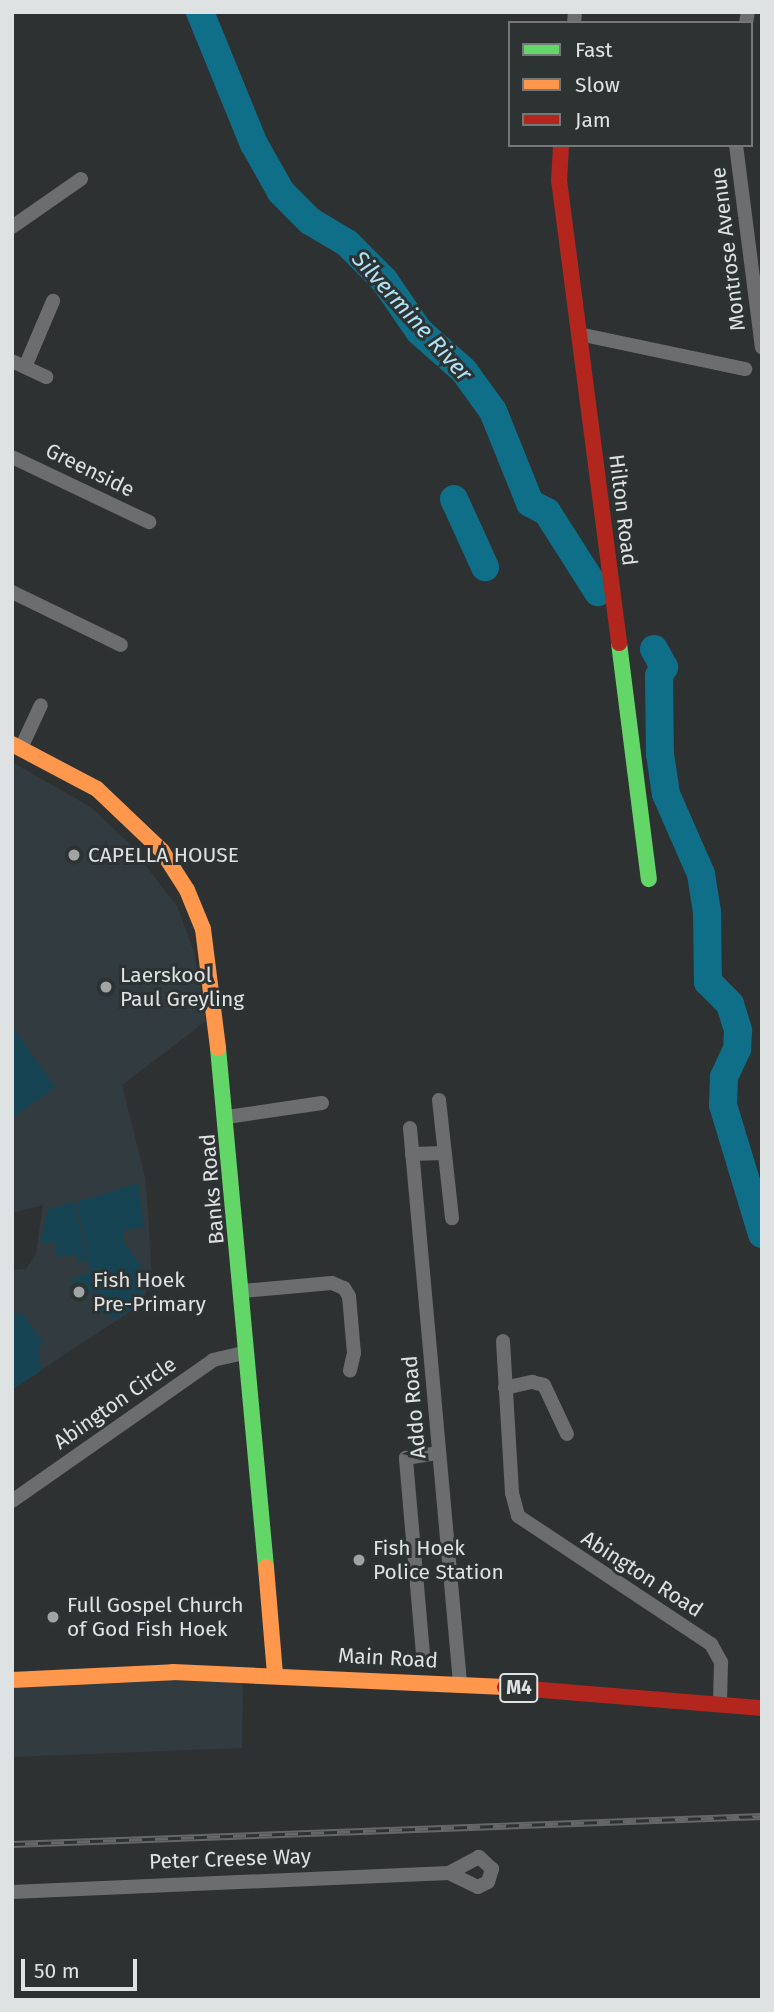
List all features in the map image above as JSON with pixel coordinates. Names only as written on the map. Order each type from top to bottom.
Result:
[{"type":"street","name":"Hilton Road","points":[[561,147],[559,180],[649,879]]},
{"type":"street","name":"Montrose Avenue","points":[[736,147],[762,347]]},
{"type":"street","points":[[12,227],[81,179]]},
{"type":"street","points":[[47,377],[19,364],[53,301]]},
{"type":"street","points":[[579,334],[745,369]]},
{"type":"street","name":"Greenside","points":[[12,457],[149,522]]},
{"type":"street","points":[[12,592],[121,645]]},
{"type":"street","points":[[17,746],[41,705]]},
{"type":"street","name":"Banks Road","points":[[17,746],[54,764],[132,818],[162,851],[187,890],[203,929],[212,970],[227,1117],[275,1674]]},
{"type":"street","points":[[439,1100],[452,1218]]},
{"type":"street","points":[[227,1117],[322,1103]]},
{"type":"street","name":"Addo Road","points":[[410,1128],[460,1684]]},
{"type":"street","points":[[412,1154],[444,1153]]},
{"type":"street","points":[[242,1290],[332,1283],[344,1287],[349,1296],[354,1353],[350,1371]]},
{"type":"street","points":[[503,1341],[505,1388],[532,1382],[544,1385],[568,1434]]},
{"type":"street","name":"Abington Circle","points":[[12,1501],[213,1360],[247,1352]]},
{"type":"street","name":"Abington Road","points":[[505,1388],[512,1493],[521,1520],[715,1648],[721,1662],[720,1704]]},
{"type":"street","points":[[423,1654],[406,1458],[439,1453]]},
{"type":"street","name":"Main Road","points":[[13,1675],[173,1672],[275,1674],[460,1684],[762,1708]]},
{"type":"street","name":"Peter Creese Way","points":[[12,1892],[449,1873]]},
{"type":"shaded area","name":"Laerskool Paul Greyling","points":[[12,762],[92,808],[128,843],[177,906],[194,952],[206,1021],[122,1085],[145,1177],[148,1212],[152,1279],[140,1305],[12,1389],[12,1270],[26,1269],[36,1254],[43,1205],[12,1213]]},
{"type":"shaded area","points":[[12,1026],[55,1087],[12,1118]]},
{"type":"shaded area","points":[[138,1183],[144,1227],[124,1230],[123,1240],[149,1279],[139,1304],[117,1319],[99,1312],[102,1296],[83,1292],[71,1279],[90,1272],[77,1202]]},
{"type":"shaded area","points":[[75,1202],[86,1260],[78,1263],[76,1254],[57,1257],[55,1242],[40,1244],[48,1209]]},
{"type":"shaded area","points":[[12,1313],[22,1313],[44,1344],[38,1346],[41,1371],[12,1390]]},
{"type":"shaded area","points":[[12,1665],[14,1679],[243,1673],[242,1748],[12,1757]]},
{"type":"waterway","name":"Silvermine River","points":[[200,12],[254,144],[281,192],[310,221],[347,243],[384,280],[419,331],[464,371],[493,411],[530,503],[547,512],[598,592]]},
{"type":"waterway","points":[[454,499],[485,567]]},
{"type":"waterway","name":"Silvermine River","points":[[654,649],[664,667],[659,676],[660,754],[666,794],[701,874],[707,912],[708,982],[730,1004],[738,1031],[737,1049],[724,1077],[723,1105],[762,1234]]},
{"type":"railway","points":[[12,1844],[762,1816]]},
{"type":"traffic: fast","points":[[619,643],[649,879]]},
{"type":"traffic: fast","points":[[218,1048],[266,1567]]},
{"type":"traffic: slow","points":[[12,744],[97,789],[162,851],[187,890],[203,929],[218,1048]]},
{"type":"traffic: slow","points":[[266,1567],[275,1674]]},
{"type":"traffic: slow","points":[[12,1680],[173,1672],[505,1687]]},
{"type":"traffic: jam","points":[[561,147],[559,180],[619,643]]},
{"type":"traffic: jam","points":[[505,1687],[762,1708]]},
{"type":"place","name":"CAPELLA HOUSE","points":[[74,855]]},
{"type":"place","name":"Laerskool Paul Greyling","points":[[106,987]]},
{"type":"place","name":"Fish Hoek Pre-Primary","points":[[79,1292]]},
{"type":"place","name":"Fish Hoek Police Station","points":[[359,1560]]},
{"type":"place","name":"Full Gospel Church of God Fish Hoek","points":[[53,1617]]}]
